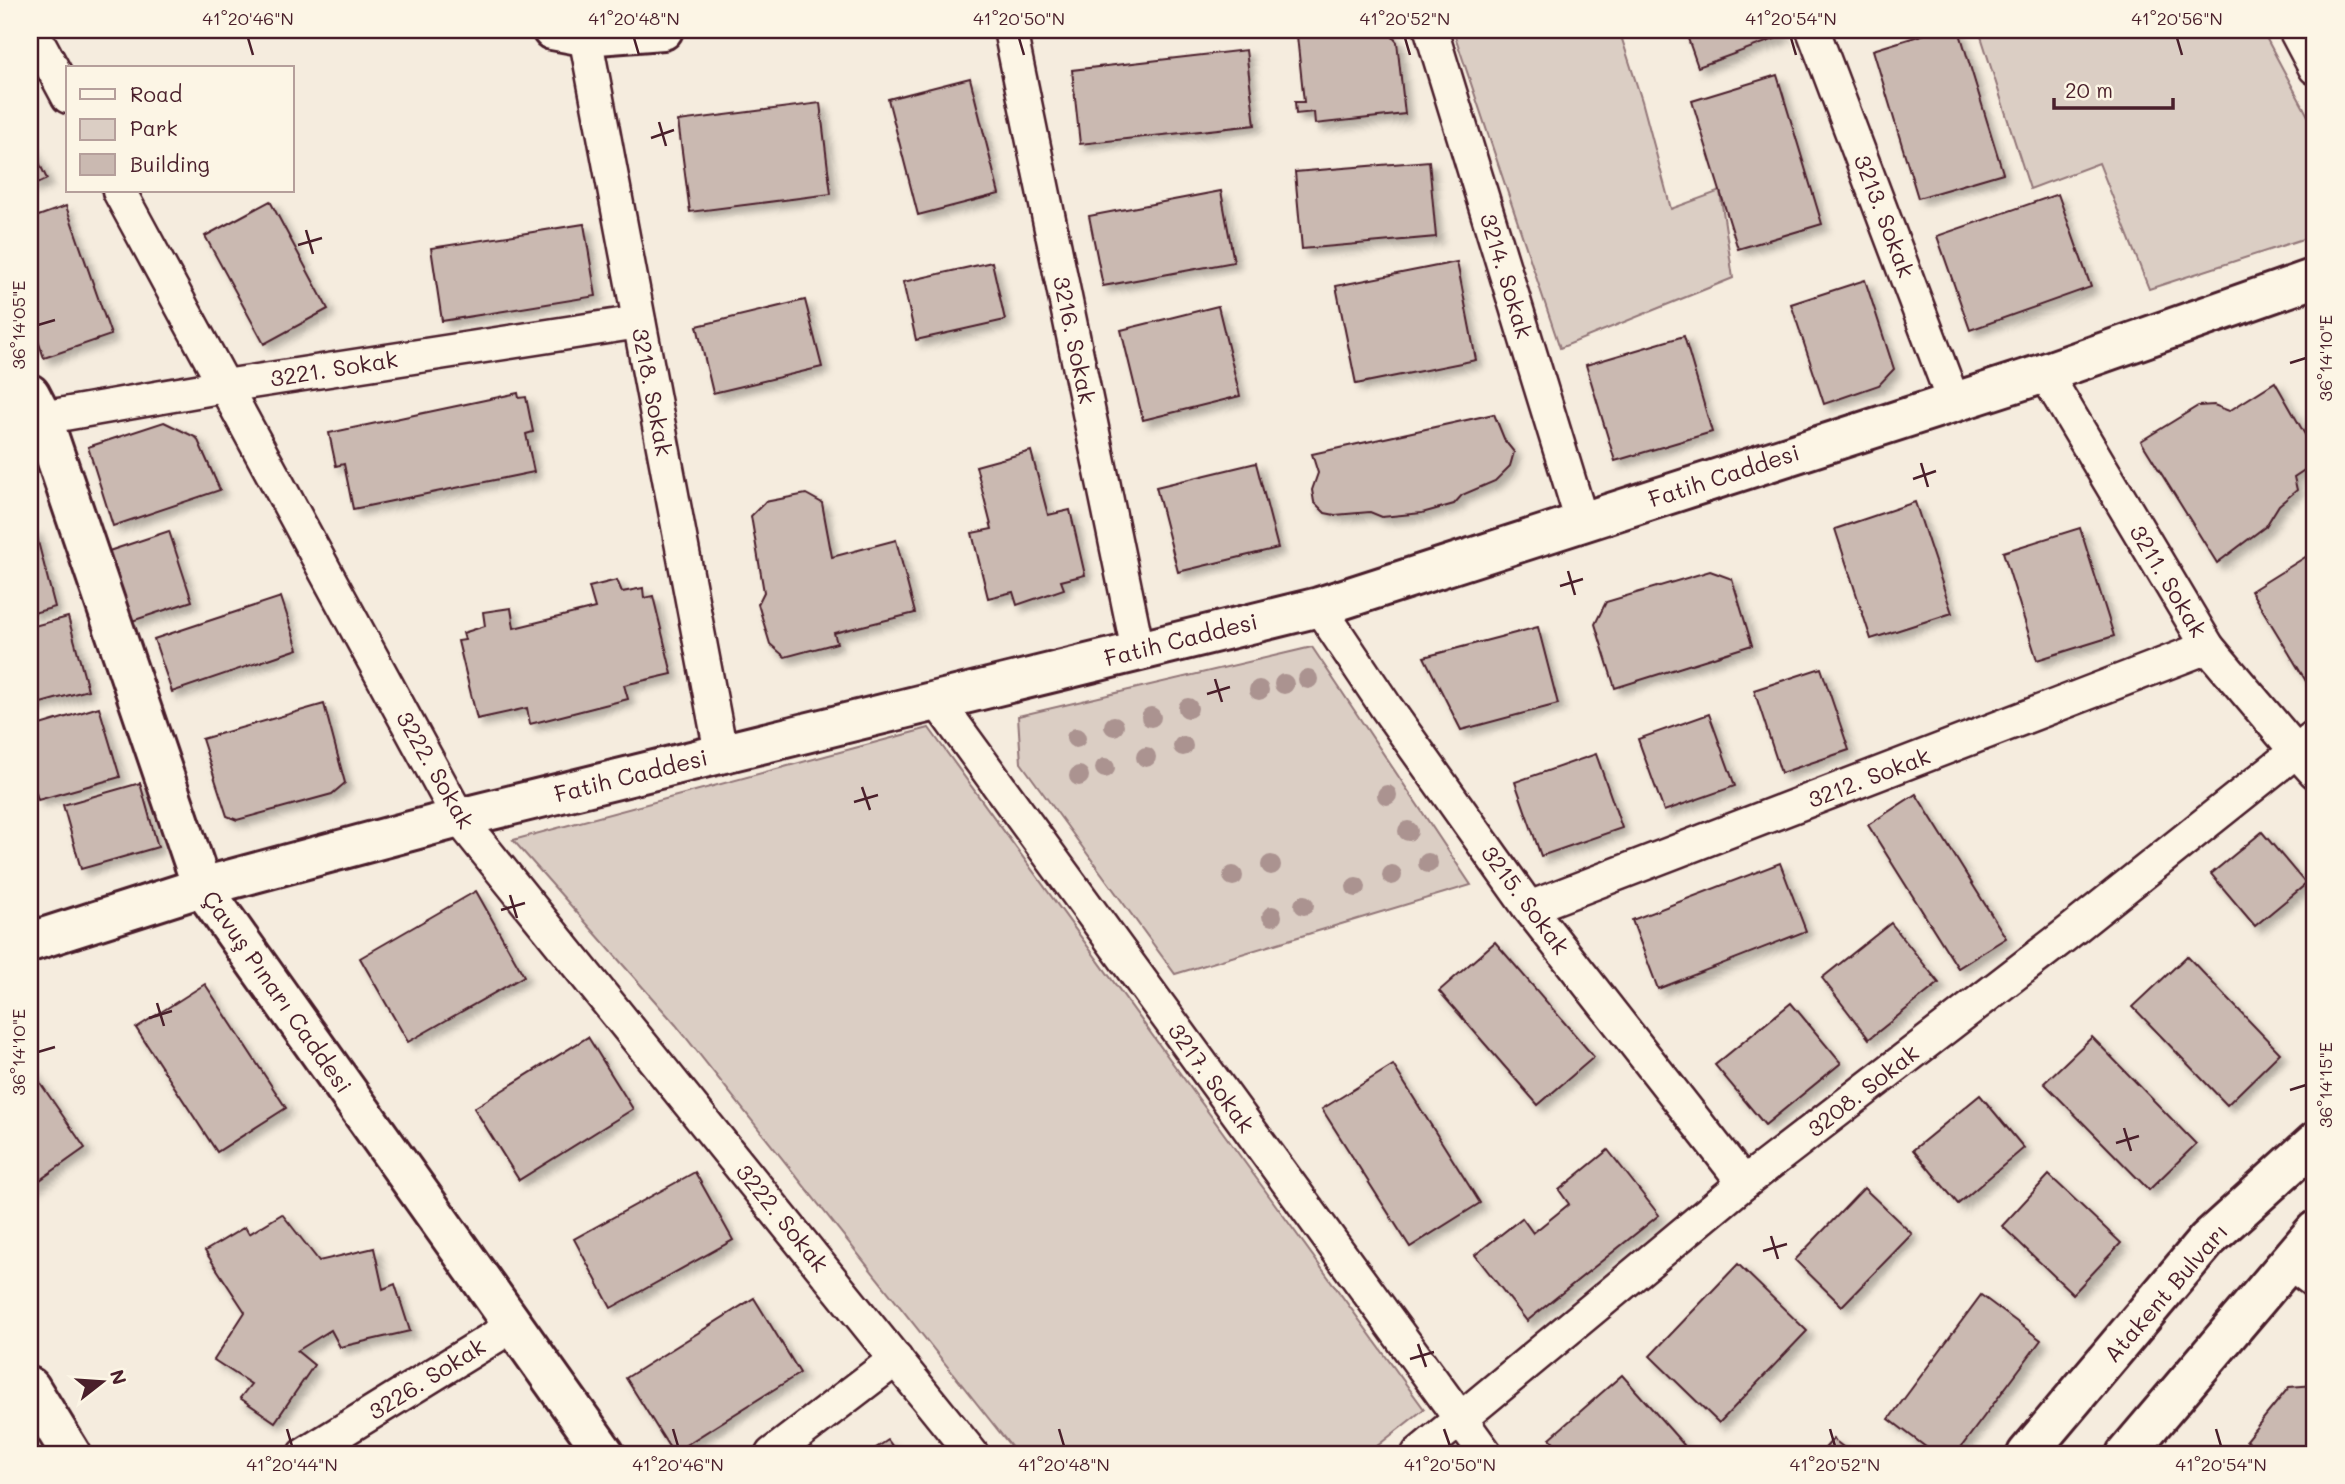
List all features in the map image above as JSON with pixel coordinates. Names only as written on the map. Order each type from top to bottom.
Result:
[{"type":"street","points":[[32,30],[66,93]]},
{"type":"street","points":[[573,32],[663,30]]},
{"type":"street","name":"3216. Sokak","points":[[1010,30],[1138,651]]},
{"type":"street","name":"3214. Sokak","points":[[1431,30],[1582,522]]},
{"type":"street","name":"3213. Sokak","points":[[1813,30],[1954,402]]},
{"type":"street","points":[[2295,30],[2315,68]]},
{"type":"street","name":"3218. Sokak","points":[[573,32],[639,322],[721,753]]},
{"type":"street","name":"3222. Sokak","points":[[120,192],[459,818],[972,1454]]},
{"type":"street","name":"Fatih Caddesi","points":[[30,942],[202,887],[459,818],[1319,607],[2045,373],[2315,278]]},
{"type":"street","name":"3221. Sokak","points":[[34,411],[225,386],[639,322]]},
{"type":"street","name":"3211. Sokak","points":[[2045,373],[2208,647],[2309,753]]},
{"type":"street","name":"Çavuş Pınarı Caddesi","points":[[34,411],[202,887],[606,1454]]},
{"type":"street","name":"3215. Sokak","points":[[1319,607],[1386,707],[1529,908],[1744,1183]]},
{"type":"street","name":"3212. Sokak","points":[[1529,908],[2208,647]]},
{"type":"street","name":"3217. Sokak","points":[[937,701],[1486,1454]]},
{"type":"street","name":"3208. Sokak","points":[[1418,1454],[1744,1183],[2063,937],[2309,753]]},
{"type":"street","name":"Atakent Bulvarı","points":[[2027,1454],[2207,1240],[2315,1142]]},
{"type":"street","points":[[2126,1454],[2303,1273],[2315,1231]]},
{"type":"street","name":"3226. Sokak","points":[[305,1454],[514,1325]]},
{"type":"street","points":[[772,1454],[896,1359]]},
{"type":"street","points":[[30,1387],[71,1454]]},
{"type":"green space","points":[[1453,30],[1619,30],[1642,101],[1671,209],[1720,191],[1733,278],[1560,348]]},
{"type":"green space","points":[[1979,30],[2262,30],[2315,129],[2315,235],[2149,289],[2099,163],[2030,189]]},
{"type":"green space","points":[[1312,647],[1471,885],[1175,974],[1021,763],[1018,716]]},
{"type":"green space","points":[[929,728],[1424,1409],[1367,1454],[1017,1454],[676,1025],[513,840]]},
{"type":"building","points":[[1387,30],[1397,42],[1405,114],[1315,124],[1314,112],[1296,114],[1295,102],[1304,102],[1297,36]]},
{"type":"building","points":[[1685,30],[1781,30],[1783,36],[1698,67]]},
{"type":"building","points":[[1938,30],[1959,30],[2003,173],[1918,198],[1873,50]]},
{"type":"building","points":[[1246,50],[1255,125],[1080,144],[1072,70]]},
{"type":"building","points":[[1777,75],[1822,224],[1738,249],[1692,101]]},
{"type":"building","points":[[970,78],[999,194],[918,215],[888,99]]},
{"type":"building","points":[[820,103],[831,194],[690,212],[678,121]]},
{"type":"building","points":[[30,144],[47,179],[30,187]]},
{"type":"building","points":[[1429,161],[1436,237],[1302,249],[1295,172]]},
{"type":"building","points":[[1221,191],[1234,262],[1103,286],[1089,216]]},
{"type":"building","points":[[2058,194],[2091,287],[1970,330],[1937,236]]},
{"type":"building","points":[[270,201],[328,309],[264,344],[205,236]]},
{"type":"building","points":[[66,206],[111,335],[44,358],[30,317],[30,219]]},
{"type":"building","points":[[584,224],[596,296],[442,321],[431,248]]},
{"type":"building","points":[[992,262],[1005,320],[916,340],[903,282]]},
{"type":"building","points":[[1457,262],[1476,360],[1356,384],[1336,286]]},
{"type":"building","points":[[1865,280],[1894,369],[1879,385],[1824,404],[1791,304]]},
{"type":"building","points":[[805,300],[822,367],[713,393],[697,326]]},
{"type":"building","points":[[1218,306],[1240,396],[1143,420],[1121,330]]},
{"type":"building","points":[[1684,336],[1712,432],[1615,461],[1586,365]]},
{"type":"building","points":[[2275,382],[2315,452],[2315,463],[2294,477],[2297,490],[2279,505],[2266,526],[2217,563],[2141,441],[2198,406],[2214,405],[2229,411]]},
{"type":"building","points":[[518,393],[519,398],[526,397],[533,432],[526,434],[534,472],[353,509],[344,464],[336,466],[329,433]]},
{"type":"building","points":[[1494,414],[1505,441],[1514,452],[1510,466],[1495,481],[1462,495],[1454,504],[1422,513],[1382,517],[1370,512],[1335,515],[1325,513],[1314,502],[1312,490],[1318,473],[1312,454]]},
{"type":"building","points":[[164,422],[197,438],[220,490],[113,526],[88,447]]},
{"type":"building","points":[[1031,451],[1048,515],[1070,510],[1085,575],[1061,581],[1064,589],[1017,605],[1013,592],[988,598],[972,533],[992,529],[976,466]]},
{"type":"building","points":[[1256,463],[1278,548],[1178,572],[1156,487]]},
{"type":"building","points":[[806,494],[822,503],[832,557],[896,540],[915,613],[834,633],[837,643],[785,657],[770,644],[758,604],[764,592],[751,516],[765,502]]},
{"type":"building","points":[[1915,502],[1952,613],[1871,639],[1835,529]]},
{"type":"building","points":[[2080,528],[2114,636],[2037,660],[2003,552]]},
{"type":"building","points":[[35,530],[55,607],[30,614],[30,531]]},
{"type":"building","points":[[169,531],[192,601],[132,621],[109,551]]},
{"type":"building","points":[[2315,551],[2315,675],[2306,681],[2251,591]]},
{"type":"building","points":[[1710,571],[1732,579],[1752,645],[1615,688],[1595,624],[1606,602]]},
{"type":"building","points":[[617,580],[622,592],[643,588],[644,598],[653,596],[672,674],[624,685],[628,699],[530,724],[527,708],[477,719],[458,641],[465,640],[463,633],[485,626],[483,612],[511,608],[514,628],[595,608],[589,587]]},
{"type":"building","points":[[281,597],[298,649],[172,692],[154,639]]},
{"type":"building","points":[[68,617],[88,690],[30,706],[30,627]]},
{"type":"building","points":[[1538,627],[1558,704],[1461,730],[1424,657]]},
{"type":"building","points":[[1821,668],[1849,750],[1781,773],[1754,690]]},
{"type":"building","points":[[324,704],[345,783],[332,794],[237,820],[227,816],[202,739]]},
{"type":"building","points":[[99,707],[120,777],[38,800],[30,772],[30,728]]},
{"type":"building","points":[[1709,714],[1735,786],[1664,811],[1638,739]]},
{"type":"building","points":[[1596,754],[1622,828],[1541,856],[1515,782]]},
{"type":"building","points":[[140,783],[158,847],[81,869],[63,805]]},
{"type":"building","points":[[1916,794],[2006,938],[1958,968],[1868,825]]},
{"type":"building","points":[[2262,832],[2306,884],[2255,926],[2211,874]]},
{"type":"building","points":[[1780,863],[1806,931],[1658,989],[1632,920]]},
{"type":"building","points":[[476,891],[524,976],[408,1042],[360,958]]},
{"type":"building","points":[[1891,923],[1939,983],[1869,1039],[1822,978]]},
{"type":"building","points":[[1495,942],[1594,1057],[1538,1105],[1439,991]]},
{"type":"building","points":[[2187,956],[2280,1053],[2227,1105],[2133,1007]]},
{"type":"building","points":[[205,984],[286,1108],[217,1152],[136,1028]]},
{"type":"building","points":[[1791,1003],[1841,1063],[1765,1125],[1715,1065]]},
{"type":"building","points":[[588,1037],[633,1109],[519,1180],[474,1108]]},
{"type":"building","points":[[2092,1037],[2196,1144],[2149,1190],[2044,1083]]},
{"type":"building","points":[[1393,1065],[1480,1203],[1410,1247],[1322,1109]]},
{"type":"building","points":[[30,1068],[85,1148],[30,1187]]},
{"type":"building","points":[[1980,1095],[2024,1148],[1958,1204],[1913,1150]]},
{"type":"building","points":[[1608,1150],[1659,1215],[1527,1321],[1475,1255],[1522,1218],[1533,1233],[1569,1204],[1559,1190]]},
{"type":"building","points":[[695,1172],[733,1240],[611,1308],[574,1239]]},
{"type":"building","points":[[2049,1175],[2121,1243],[2073,1294],[2002,1226]]},
{"type":"building","points":[[1864,1188],[1912,1234],[1842,1306],[1795,1260]]},
{"type":"building","points":[[282,1214],[319,1261],[374,1248],[383,1289],[395,1284],[410,1331],[340,1347],[331,1330],[297,1351],[314,1365],[275,1422],[240,1398],[251,1384],[214,1360],[245,1312],[205,1251],[245,1227],[249,1234]]},
{"type":"building","points":[[1738,1264],[1807,1331],[1719,1423],[1650,1356]]},
{"type":"building","points":[[1981,1295],[2041,1340],[1956,1454],[1935,1454],[1889,1419]]},
{"type":"building","points":[[754,1298],[800,1373],[673,1453],[626,1378]]},
{"type":"building","points":[[1622,1375],[1684,1445],[1674,1454],[1564,1454],[1550,1438]]},
{"type":"building","points":[[2315,1385],[2315,1454],[2258,1454],[2246,1440],[2289,1387]]},
{"type":"building","points":[[1833,1439],[1852,1454],[1820,1454]]},
{"type":"building","points":[[888,1440],[898,1454],[867,1454]]}]
